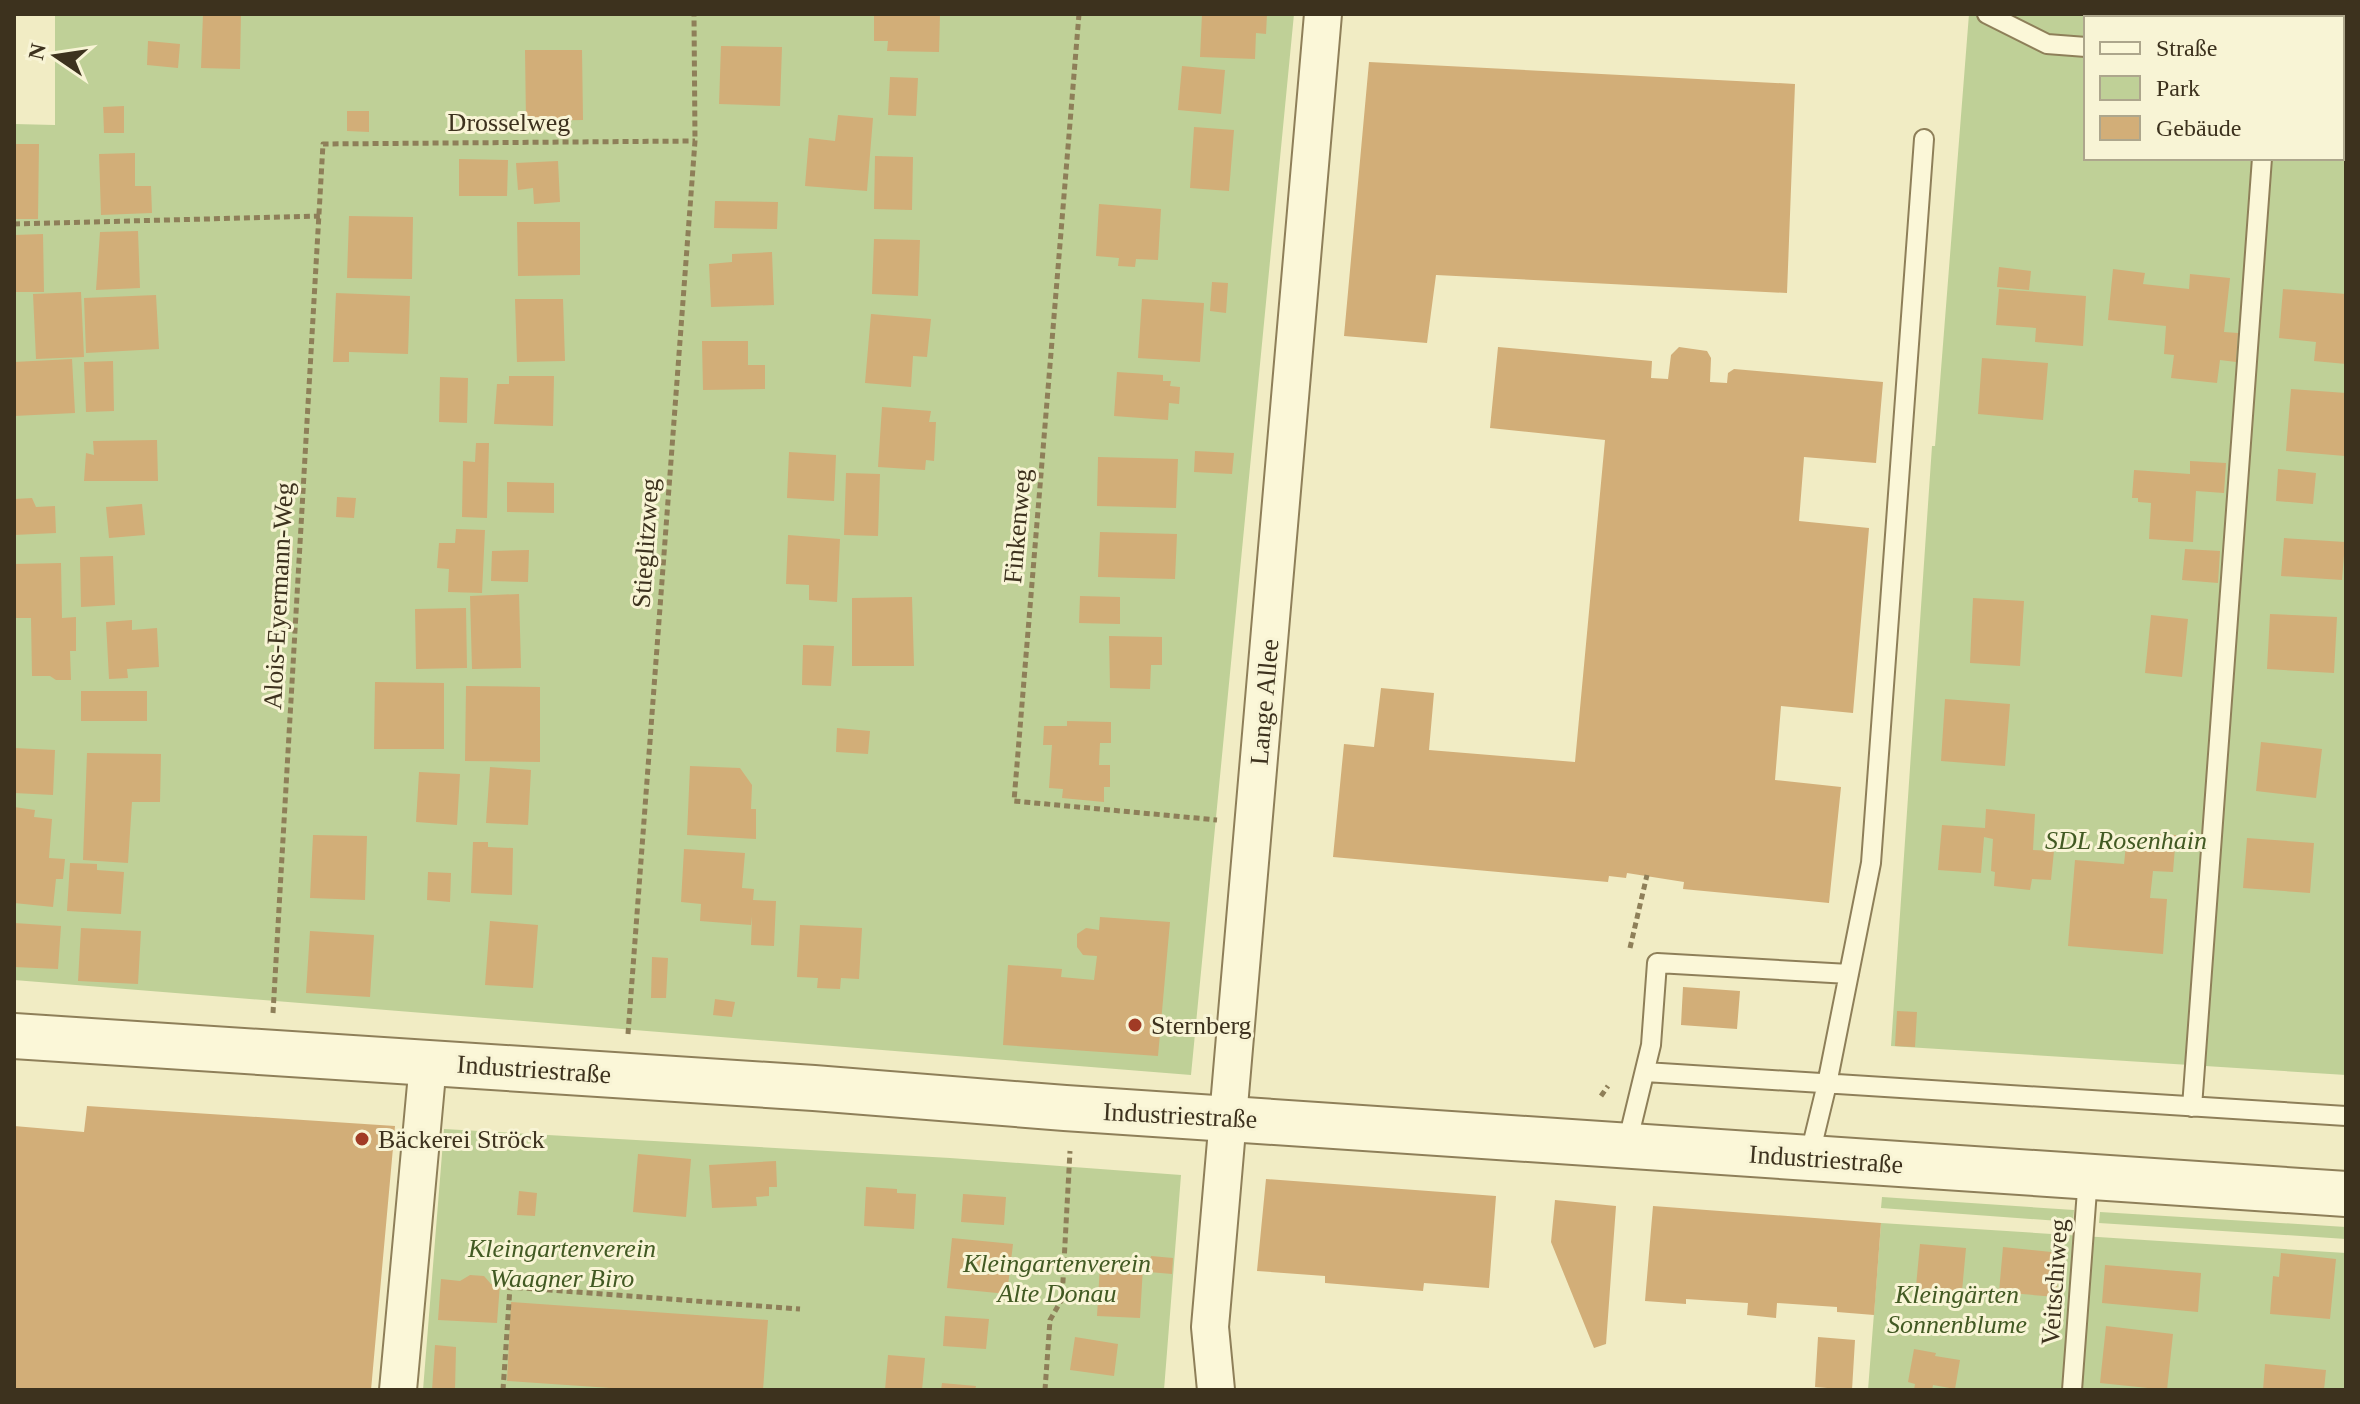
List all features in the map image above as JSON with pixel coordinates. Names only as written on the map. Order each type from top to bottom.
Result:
[{"type":"street","name":"Lange Allee","points":[[1216,1390],[1210,1327],[1323,14]]},
{"type":"street","name":"Industriestraße","points":[[14,1036],[271,1051],[2346,1194]]},
{"type":"street","points":[[398,1390],[428,1063]]},
{"type":"lane","points":[[1987,14],[2047,44],[2084,47]]},
{"type":"lane","points":[[1809,1158],[1871,863],[1924,139]]},
{"type":"lane","points":[[2192,1107],[2262,160]]},
{"type":"lane","points":[[1627,1144],[1651,1045],[1657,963],[1849,974]]},
{"type":"lane","points":[[1645,1072],[2346,1116]]},
{"type":"lane","name":"Veitschiweg","points":[[2072,1390],[2088,1177]]},
{"type":"path","name":"Stieglitzweg","points":[[625,1075],[695,141],[694,14]]},
{"type":"path","name":"Finkenweg","points":[[1079,14],[1014,801],[1254,825]]},
{"type":"path","name":"Drosselweg","points":[[323,144],[695,141]]},
{"type":"path","name":"Alois-Eyermann-Weg","points":[[271,1051],[323,144]]},
{"type":"path","points":[[14,224],[320,216]]},
{"type":"path","points":[[1045,1390],[1050,1320],[1062,1299],[1071,1163],[1065,1108]]},
{"type":"path","points":[[503,1390],[510,1287],[800,1309]]},
{"type":"green space","points":[[55,14],[1294,14],[1191,1075],[14,980],[14,124],[55,125]]},
{"type":"green space","name":"SDL Rosenhain","points":[[1969,14],[2346,14],[2346,1075],[1891,1046],[1932,446],[1935,446]]},
{"type":"green space","name":"Kleingartenverein Waagner Biro","points":[[444,1129],[950,1158],[1181,1175],[1164,1390],[423,1390]]},
{"type":"green space","points":[[1882,1197],[2074,1210],[2073,1222],[1881,1208]]},
{"type":"green space","points":[[2100,1212],[2346,1227],[2346,1239],[2099,1223]]},
{"type":"green space","name":"Kleingärten Sonnenblume","points":[[1881,1223],[2346,1253],[2346,1390],[1868,1390]]},
{"type":"building","points":[[203,14],[241,14],[240,69],[201,68]]},
{"type":"building","points":[[874,14],[940,14],[939,52],[887,51],[888,41],[874,41]]},
{"type":"building","points":[[1202,14],[1267,14],[1266,34],[1256,33],[1255,59],[1200,57]]},
{"type":"building","points":[[2103,14],[2159,15],[2159,16]]},
{"type":"building","points":[[2269,14],[2336,14],[2336,16]]},
{"type":"building","points":[[148,41],[180,44],[178,68],[147,65]]},
{"type":"building","points":[[721,46],[782,47],[780,106],[719,104]]},
{"type":"building","points":[[525,50],[582,50],[583,120],[526,121]]},
{"type":"building","points":[[1369,62],[1795,84],[1787,293],[1436,275],[1427,343],[1344,336]]},
{"type":"building","points":[[1182,66],[1225,70],[1221,114],[1178,110]]},
{"type":"building","points":[[890,77],[918,78],[916,116],[888,115]]},
{"type":"building","points":[[124,106],[124,133],[104,133],[103,107]]},
{"type":"building","points":[[347,111],[369,111],[369,132],[347,131]]},
{"type":"building","points":[[838,115],[873,118],[867,191],[805,186],[809,138],[835,141]]},
{"type":"building","points":[[1194,127],[1234,130],[1229,191],[1190,188]]},
{"type":"building","points":[[14,144],[39,144],[38,219],[14,219]]},
{"type":"building","points":[[135,153],[135,186],[151,186],[152,213],[101,215],[99,154]]},
{"type":"building","points":[[875,156],[913,157],[912,210],[874,209]]},
{"type":"building","points":[[459,159],[508,160],[507,196],[459,196]]},
{"type":"building","points":[[558,161],[560,202],[534,204],[533,188],[518,190],[516,163]]},
{"type":"building","points":[[715,201],[778,202],[777,229],[714,228]]},
{"type":"building","points":[[1099,204],[1161,209],[1158,260],[1136,259],[1135,267],[1118,266],[1119,258],[1096,256]]},
{"type":"building","points":[[349,216],[413,217],[412,279],[347,278]]},
{"type":"building","points":[[517,222],[580,222],[580,275],[518,276]]},
{"type":"building","points":[[138,231],[140,288],[96,290],[100,232]]},
{"type":"building","points":[[43,234],[44,292],[14,292],[14,235]]},
{"type":"building","points":[[874,239],[920,240],[918,296],[872,294]]},
{"type":"building","points":[[772,252],[774,305],[711,307],[709,264],[732,262],[732,254]]},
{"type":"building","points":[[1999,267],[2031,271],[2029,290],[1997,287]]},
{"type":"building","points":[[2113,269],[2145,273],[2143,284],[2189,289],[2190,274],[2230,278],[2224,332],[2238,333],[2236,362],[2220,360],[2217,383],[2171,378],[2174,355],[2164,354],[2166,326],[2108,320]]},
{"type":"building","points":[[1212,282],[1228,283],[1226,313],[1210,311]]},
{"type":"building","points":[[1999,289],[2086,296],[2083,346],[2035,342],[2036,328],[1996,325]]},
{"type":"building","points":[[2283,289],[2346,294],[2346,364],[2314,361],[2316,342],[2279,338]]},
{"type":"building","points":[[81,292],[84,357],[36,359],[33,294]]},
{"type":"building","points":[[336,293],[410,296],[408,354],[349,352],[349,362],[333,362]]},
{"type":"building","points":[[156,295],[159,349],[86,353],[84,298]]},
{"type":"building","points":[[515,299],[563,299],[565,361],[517,362]]},
{"type":"building","points":[[1142,299],[1204,303],[1200,362],[1138,358]]},
{"type":"building","points":[[871,314],[931,319],[927,357],[913,356],[911,387],[865,383]]},
{"type":"building","points":[[702,341],[748,341],[748,365],[765,365],[765,389],[703,390]]},
{"type":"building","points":[[1498,347],[1652,361],[1651,378],[1668,379],[1671,355],[1679,347],[1707,351],[1711,358],[1710,382],[1727,383],[1728,373],[1734,369],[1883,382],[1876,463],[1804,457],[1799,521],[1869,528],[1853,713],[1781,706],[1775,780],[1841,787],[1829,903],[1683,889],[1684,882],[1627,873],[1626,878],[1609,876],[1608,882],[1333,857],[1344,744],[1374,747],[1381,688],[1434,693],[1429,750],[1575,762],[1605,440],[1490,428]]},
{"type":"building","points":[[1982,358],[2048,363],[2043,420],[1978,414]]},
{"type":"building","points":[[72,359],[75,413],[14,416],[14,362]]},
{"type":"building","points":[[113,361],[114,411],[86,412],[84,362]]},
{"type":"building","points":[[1117,372],[1163,375],[1163,381],[1171,381],[1170,386],[1180,387],[1179,404],[1169,403],[1168,420],[1114,416]]},
{"type":"building","points":[[509,376],[554,376],[553,426],[494,424],[497,384],[509,384]]},
{"type":"building","points":[[440,377],[468,378],[467,423],[439,422]]},
{"type":"building","points":[[2291,389],[2346,393],[2345,456],[2286,451]]},
{"type":"building","points":[[882,407],[931,411],[929,422],[936,422],[934,461],[926,460],[925,470],[878,467]]},
{"type":"building","points":[[157,440],[158,481],[84,481],[86,453],[94,455],[93,441]]},
{"type":"building","points":[[476,443],[489,443],[487,518],[462,517],[463,461],[475,462]]},
{"type":"building","points":[[1195,451],[1234,453],[1232,474],[1194,472]]},
{"type":"building","points":[[789,452],[836,455],[834,501],[787,498]]},
{"type":"building","points":[[1098,457],[1178,459],[1176,508],[1097,506]]},
{"type":"building","points":[[2190,461],[2226,463],[2224,493],[2196,491],[2193,542],[2149,539],[2151,503],[2132,498],[2134,470],[2190,474]]},
{"type":"building","points":[[2278,469],[2316,473],[2313,504],[2276,501]]},
{"type":"building","points":[[846,473],[880,474],[878,536],[844,535]]},
{"type":"building","points":[[507,482],[554,483],[554,513],[507,512]]},
{"type":"building","points":[[337,497],[356,498],[354,518],[336,517]]},
{"type":"building","points":[[32,498],[36,507],[55,506],[56,533],[14,535],[14,499]]},
{"type":"building","points":[[142,504],[145,535],[109,538],[106,507]]},
{"type":"building","points":[[456,529],[485,530],[482,593],[448,592],[449,569],[437,568],[439,543],[455,543]]},
{"type":"building","points":[[1100,532],[1177,534],[1175,579],[1098,577]]},
{"type":"building","points":[[788,535],[840,539],[837,602],[809,600],[809,585],[786,584]]},
{"type":"building","points":[[2284,538],[2345,542],[2342,580],[2281,576]]},
{"type":"building","points":[[276,546],[293,546],[291,564],[275,563]]},
{"type":"building","points":[[2185,549],[2220,551],[2218,583],[2182,580]]},
{"type":"building","points":[[529,550],[528,582],[491,581],[492,551]]},
{"type":"building","points":[[113,556],[115,605],[81,607],[80,557]]},
{"type":"building","points":[[61,563],[62,618],[76,617],[76,651],[70,651],[71,680],[32,676],[31,618],[14,618],[14,564]]},
{"type":"building","points":[[519,594],[521,668],[472,669],[470,596]]},
{"type":"building","points":[[1080,596],[1120,597],[1120,624],[1079,623]]},
{"type":"building","points":[[912,597],[914,666],[852,666],[852,598]]},
{"type":"building","points":[[1973,598],[2024,601],[2020,666],[1970,663]]},
{"type":"building","points":[[466,608],[467,668],[416,669],[415,609]]},
{"type":"building","points":[[2270,614],[2337,617],[2334,673],[2267,669]]},
{"type":"building","points":[[2151,615],[2188,619],[2182,677],[2145,673]]},
{"type":"building","points":[[132,620],[132,630],[157,628],[159,667],[127,669],[128,678],[109,679],[106,622]]},
{"type":"building","points":[[1109,636],[1162,637],[1162,665],[1151,665],[1150,689],[1110,688]]},
{"type":"building","points":[[803,645],[834,646],[831,686],[802,685]]},
{"type":"building","points":[[375,682],[444,683],[444,749],[374,749]]},
{"type":"building","points":[[466,686],[540,687],[540,762],[465,761]]},
{"type":"building","points":[[81,691],[147,691],[147,721],[81,721]]},
{"type":"building","points":[[1945,699],[2010,704],[2005,766],[1941,761]]},
{"type":"building","points":[[1067,721],[1111,722],[1111,743],[1100,743],[1099,765],[1110,765],[1110,787],[1104,787],[1104,802],[1062,798],[1063,789],[1049,788],[1052,745],[1043,745],[1044,726],[1067,726]]},
{"type":"building","points":[[837,728],[870,731],[868,754],[836,752]]},
{"type":"building","points":[[2261,742],[2322,749],[2316,798],[2256,791]]},
{"type":"building","points":[[14,748],[55,750],[53,795],[14,793]]},
{"type":"building","points":[[87,753],[161,754],[160,802],[132,802],[128,863],[83,860]]},
{"type":"building","points":[[690,766],[740,768],[752,785],[751,809],[756,809],[756,839],[687,835]]},
{"type":"building","points":[[490,767],[531,770],[528,825],[486,823]]},
{"type":"building","points":[[419,772],[460,774],[457,825],[416,822]]},
{"type":"building","points":[[14,807],[35,810],[34,817],[52,819],[49,858],[65,859],[63,879],[56,879],[53,907],[14,903]]},
{"type":"building","points":[[1986,809],[2035,814],[2033,850],[2054,851],[2051,880],[2032,879],[2030,890],[1994,886],[1995,872],[1991,871],[1993,839],[1984,837],[1981,873],[1938,870],[1942,825],[1985,828]]},
{"type":"building","points":[[2152,834],[2176,835],[2173,872],[2153,871],[2150,898],[2167,899],[2163,954],[2068,946],[2075,860],[2124,864],[2126,845],[2151,845]]},
{"type":"building","points":[[313,835],[367,836],[365,900],[310,898]]},
{"type":"building","points":[[2247,838],[2314,843],[2310,893],[2243,888]]},
{"type":"building","points":[[473,842],[488,842],[488,847],[513,848],[512,895],[471,893]]},
{"type":"building","points":[[684,849],[745,853],[742,888],[754,889],[753,900],[776,901],[774,946],[751,945],[752,916],[751,925],[700,921],[701,904],[681,902]]},
{"type":"building","points":[[70,863],[97,864],[97,870],[124,872],[121,914],[67,911]]},
{"type":"building","points":[[428,872],[451,873],[450,902],[427,900]]},
{"type":"building","points":[[1100,917],[1170,922],[1158,1056],[1003,1045],[1008,965],[1062,969],[1061,977],[1094,980],[1097,956],[1083,955],[1077,947],[1077,934],[1086,928],[1099,930]]},
{"type":"building","points":[[490,921],[538,925],[533,988],[485,985]]},
{"type":"building","points":[[14,923],[61,926],[58,969],[14,967]]},
{"type":"building","points":[[800,925],[862,928],[859,979],[841,978],[840,989],[817,988],[818,978],[797,977]]},
{"type":"building","points":[[81,928],[141,931],[138,984],[78,981]]},
{"type":"building","points":[[310,931],[374,935],[370,997],[306,993]]},
{"type":"building","points":[[652,957],[668,958],[666,998],[651,998]]},
{"type":"building","points":[[1683,987],[1740,991],[1737,1029],[1681,1025]]},
{"type":"building","points":[[715,999],[735,1002],[732,1017],[713,1015]]},
{"type":"building","points":[[1897,1011],[1917,1012],[1915,1047],[1895,1046]]},
{"type":"building","points":[[87,1106],[395,1126],[371,1390],[14,1390],[14,1126],[84,1132]]},
{"type":"building","points":[[638,1154],[691,1159],[686,1217],[633,1212]]},
{"type":"building","points":[[776,1161],[777,1187],[769,1187],[769,1196],[756,1197],[757,1206],[712,1208],[709,1165]]},
{"type":"building","points":[[1266,1179],[1496,1196],[1489,1288],[1424,1283],[1423,1291],[1325,1283],[1325,1276],[1257,1271]]},
{"type":"building","points":[[866,1187],[916,1194],[914,1229],[864,1226]]},
{"type":"building","points":[[519,1191],[537,1193],[535,1216],[517,1215]]},
{"type":"building","points":[[963,1194],[1006,1197],[1004,1225],[961,1222]]},
{"type":"building","points":[[1555,1200],[1616,1206],[1606,1344],[1594,1348],[1551,1242]]},
{"type":"building","points":[[1653,1206],[1881,1223],[1874,1315],[1837,1312],[1837,1307],[1777,1303],[1776,1318],[1747,1315],[1748,1303],[1686,1299],[1686,1304],[1645,1301]]},
{"type":"building","points":[[952,1238],[1013,1244],[1007,1294],[947,1288]]},
{"type":"building","points":[[1920,1244],[1966,1248],[1961,1302],[1915,1297]]},
{"type":"building","points":[[2003,1247],[2061,1253],[2056,1297],[1999,1292]]},
{"type":"building","points":[[2281,1253],[2336,1259],[2330,1319],[2270,1314],[2273,1276],[2279,1277]]},
{"type":"building","points":[[1151,1256],[1173,1258],[1172,1274],[1149,1272]]},
{"type":"building","points":[[1100,1265],[1143,1267],[1140,1318],[1097,1316]]},
{"type":"building","points":[[2105,1265],[2201,1273],[2198,1312],[2102,1303]]},
{"type":"building","points":[[470,1275],[484,1276],[491,1284],[500,1284],[497,1323],[438,1320],[441,1279],[460,1281]]},
{"type":"building","points":[[511,1302],[768,1320],[763,1390],[640,1390],[507,1381]]},
{"type":"building","points":[[945,1316],[989,1319],[986,1349],[943,1346]]},
{"type":"building","points":[[2106,1326],[2173,1334],[2167,1390],[2100,1383]]},
{"type":"building","points":[[1075,1337],[1118,1344],[1114,1376],[1070,1370]]},
{"type":"building","points":[[1818,1337],[1855,1340],[1852,1390],[1815,1387]]},
{"type":"building","points":[[435,1345],[456,1347],[455,1390],[432,1390]]},
{"type":"building","points":[[1914,1349],[1960,1360],[1955,1389],[1933,1385],[1932,1390],[1914,1390],[1915,1384],[1908,1382]]},
{"type":"building","points":[[888,1355],[925,1358],[922,1390],[885,1390]]},
{"type":"building","points":[[2265,1364],[2326,1370],[2324,1390],[2263,1390]]},
{"type":"building","points":[[942,1383],[976,1386],[975,1390],[941,1390]]},
{"type":"place","name":"Sternberg","points":[[1135,1025]]},
{"type":"place","name":"Bäckerei Ströck","points":[[362,1139]]},
{"type":"park label","name":"Kleingartenverein Alte Donau","points":[[1057,1278]]}]
